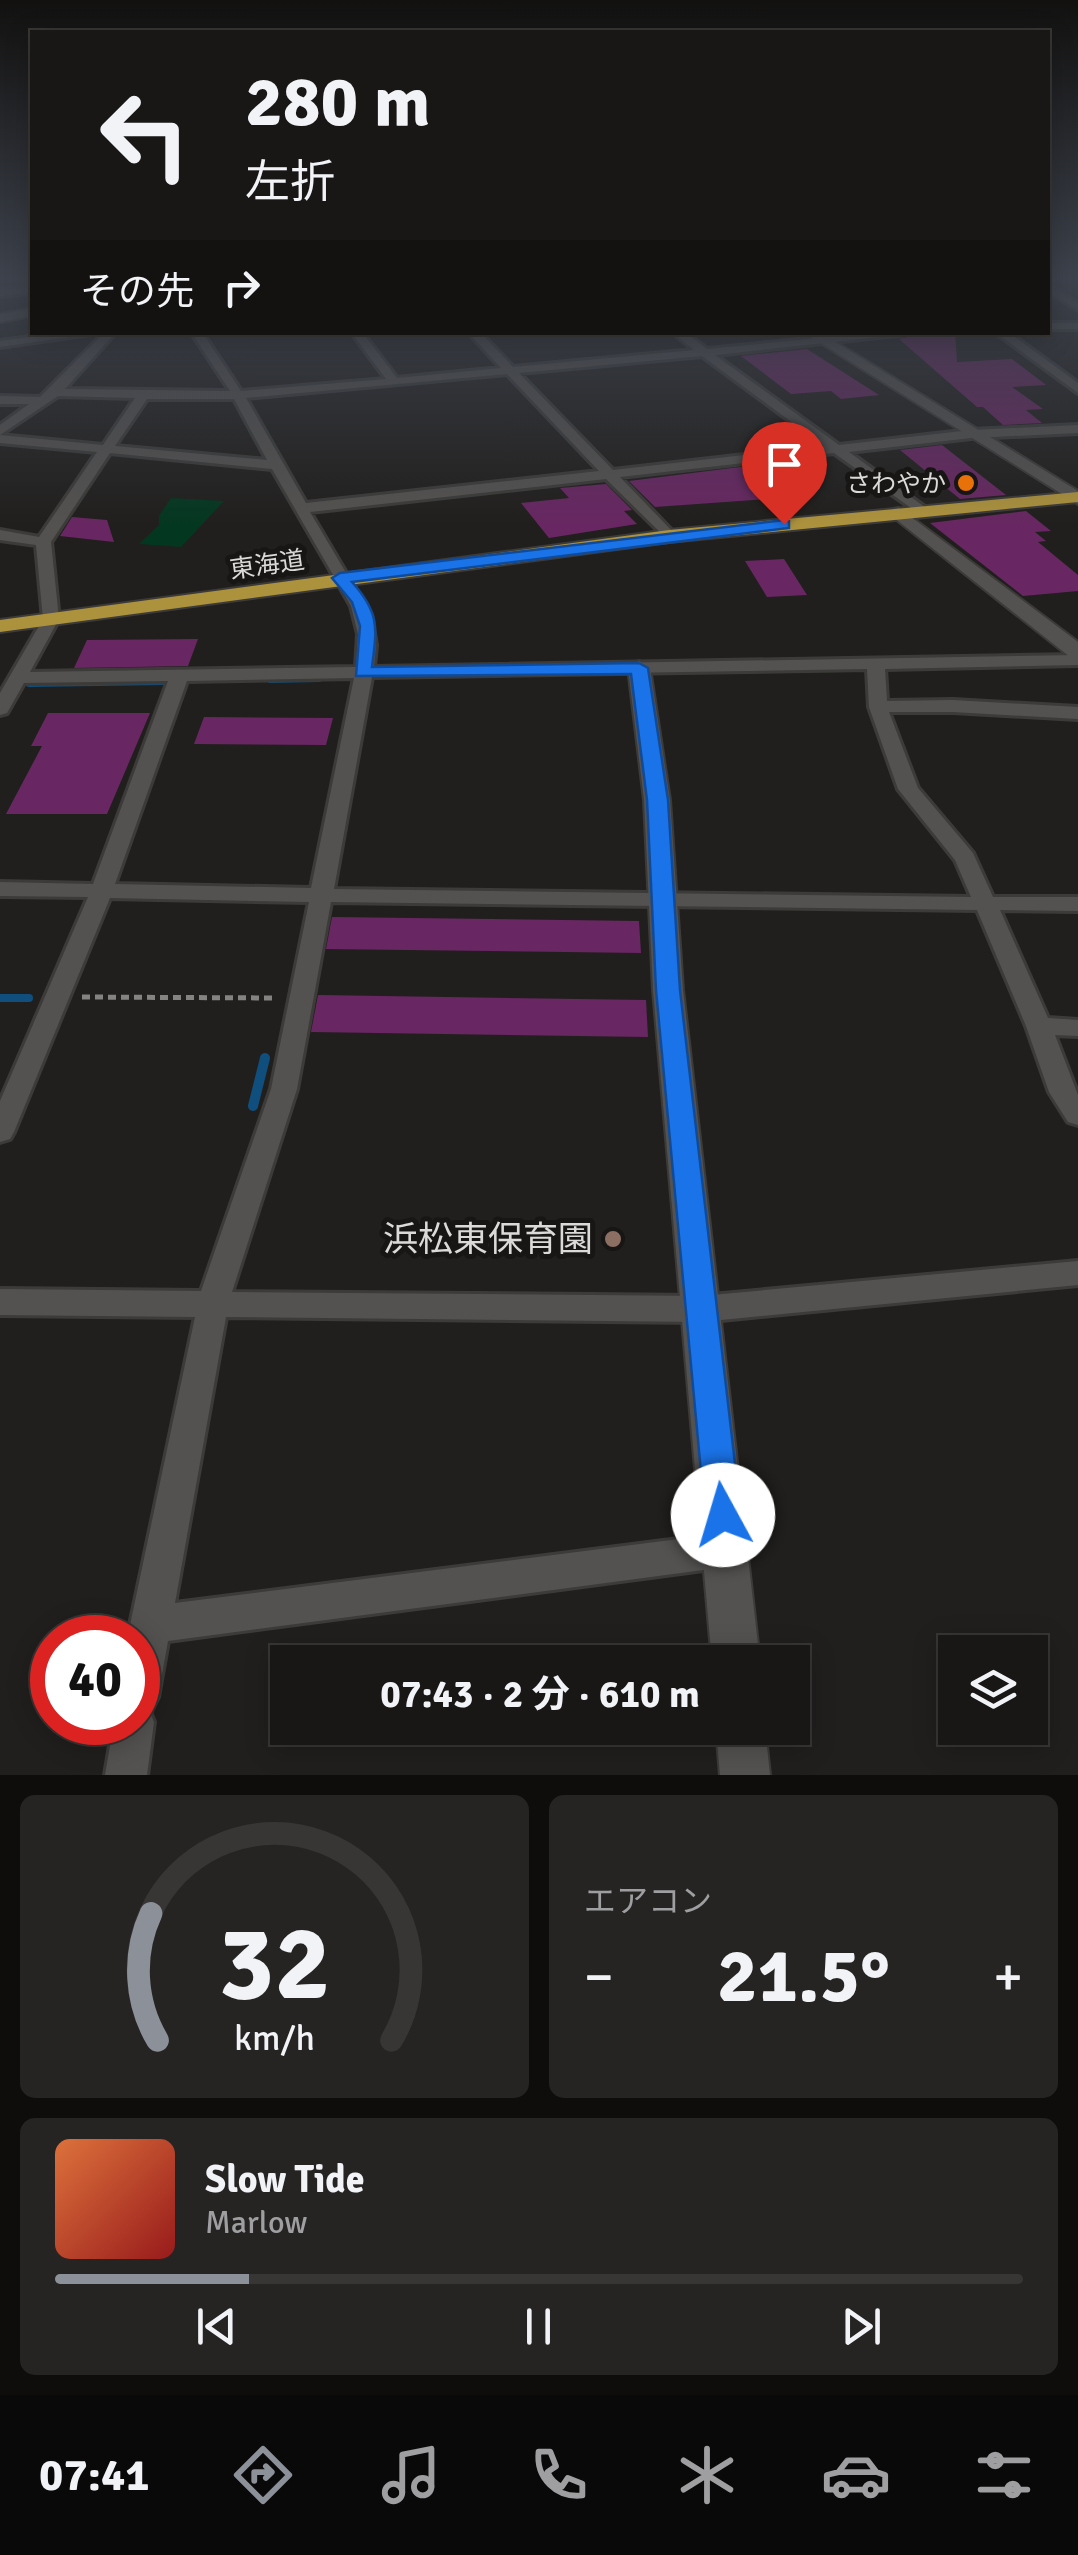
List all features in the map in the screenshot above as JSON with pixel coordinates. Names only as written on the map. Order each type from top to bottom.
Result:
[{"type":"highway","name":"東海道","points":[[0,626],[669,536],[1077,497]]},
{"type":"street","points":[[0,435],[49,397],[84,360]]},
{"type":"street","points":[[150,1615],[213,1303],[284,1088],[369,626],[360,601],[340,578],[238,394],[215,360]]},
{"type":"street","points":[[378,360],[394,381]]},
{"type":"street","points":[[502,360],[669,536]]},
{"type":"street","points":[[0,400],[238,394],[620,360]]},
{"type":"street","points":[[715,360],[921,511]]},
{"type":"street","points":[[852,360],[1077,497]]},
{"type":"street","points":[[1038,360],[1078,389]]},
{"type":"street","points":[[0,709],[51,620],[43,542],[65,504],[108,450],[143,395]]},
{"type":"street","points":[[303,508],[971,434],[1078,429]]},
{"type":"street","points":[[0,435],[108,450],[278,465]]},
{"type":"street","points":[[899,513],[1078,652]]},
{"type":"street","points":[[0,535],[43,542]]},
{"type":"street","points":[[19,678],[1078,660]]},
{"type":"street","points":[[876,665],[878,707],[908,789],[965,858],[1039,1026],[1062,1092],[1078,1115]]},
{"type":"street","points":[[639,668],[658,800],[661,902],[734,1645]]},
{"type":"street","points":[[0,1132],[141,797],[179,676]]},
{"type":"street","points":[[878,707],[953,706],[1078,713]]},
{"type":"street","points":[[0,890],[661,902],[1078,904]]},
{"type":"street","points":[[1039,1026],[1078,1028]]},
{"type":"street","points":[[0,1302],[701,1309],[1078,1273]]},
{"type":"street","points":[[160,1622],[726,1550]]},
{"type":"street","points":[[126,1775],[131,1745]]},
{"type":"street","points":[[742,1745],[744,1775]]},
{"type":"path","points":[[58,996],[300,998]]},
{"type":"green space","points":[[171,498],[224,501],[181,547],[139,544],[159,525],[159,516]]},
{"type":"building","points":[[746,360],[824,360],[879,395],[841,399],[831,391],[791,394]]},
{"type":"building","points":[[923,360],[1013,360],[1046,385],[1012,387],[1043,409],[1026,410],[1042,423],[1003,425],[983,407],[977,407]]},
{"type":"building","points":[[942,445],[1006,495],[960,499],[900,450]]},
{"type":"building","points":[[740,467],[778,468],[804,502],[769,504],[766,499],[655,507],[629,481]]},
{"type":"building","points":[[606,484],[632,510],[624,511],[637,524],[549,538],[521,503],[569,498],[560,488]]},
{"type":"building","points":[[1026,511],[1051,531],[1035,532],[1046,541],[1038,542],[1078,575],[1078,591],[1023,596],[930,523]]},
{"type":"building","points":[[72,517],[107,520],[114,542],[60,536]]},
{"type":"building","points":[[784,559],[807,595],[767,597],[745,561]]},
{"type":"building","points":[[198,639],[188,666],[74,668],[87,640]]},
{"type":"building","points":[[48,713],[150,713],[107,814],[6,814],[42,746],[31,746]]},
{"type":"building","points":[[204,717],[333,718],[326,745],[194,744]]},
{"type":"building","points":[[332,917],[639,921],[641,953],[326,949]]},
{"type":"building","points":[[318,995],[646,1000],[648,1037],[311,1032]]},
{"type":"waterway","points":[[270,680],[319,679]]},
{"type":"waterway","points":[[29,684],[163,682]]},
{"type":"waterway","points":[[0,998],[29,998]]},
{"type":"waterway","points":[[253,1106],[265,1058]]},
{"type":"place","name":"さわやか","points":[[966,483]]},
{"type":"place","name":"浜松東保育園","points":[[613,1239]]},
{"type":"route","points":[[723,1515],[668,990],[658,800],[639,668],[362,672],[369,626],[360,601],[340,578],[784,524]]}]
